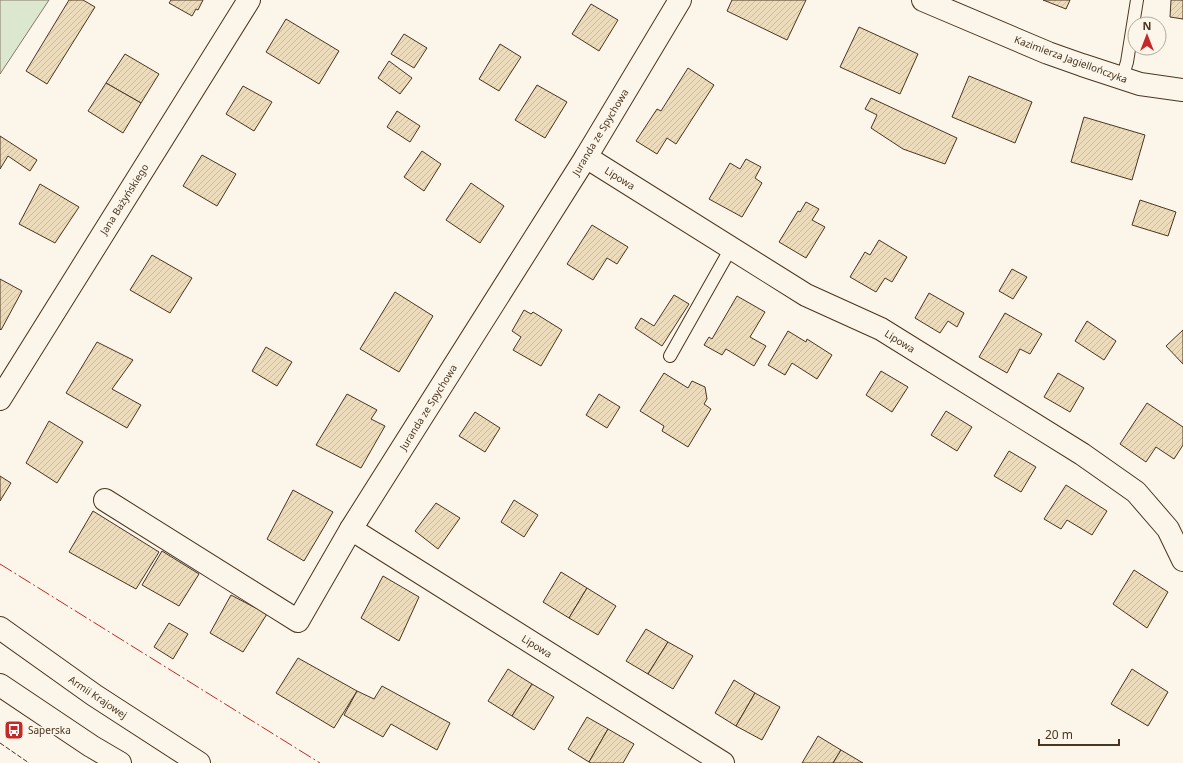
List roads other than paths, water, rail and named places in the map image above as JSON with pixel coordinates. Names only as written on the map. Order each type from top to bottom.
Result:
[{"type":"street","name":"Jana Bażyńskiego","points":[[0,399],[249,0]]},
{"type":"street","name":"Juranda ze Spychowa","points":[[104,500],[298,621],[351,529],[586,157],[680,0]]},
{"type":"street","name":"Kazimierza Jagiellończyka","points":[[923,0],[962,8],[1048,53],[1140,84],[1183,90]]},
{"type":"street","name":"Lipowa","points":[[586,157],[806,295],[881,329],[1082,454],[1136,492],[1168,529],[1183,560]]},
{"type":"street","name":"Lipowa","points":[[351,529],[723,763]]},
{"type":"street","name":"Armii Krajowej","points":[[0,628],[94,695],[199,763]]},
{"type":"street","points":[[0,685],[91,746],[120,763]]},
{"type":"lane","points":[[1122,78],[1127,62],[1137,0]]},
{"type":"lane","points":[[670,356],[731,248]]},
{"type":"place","name":"Saperska","points":[[14,730]]}]
